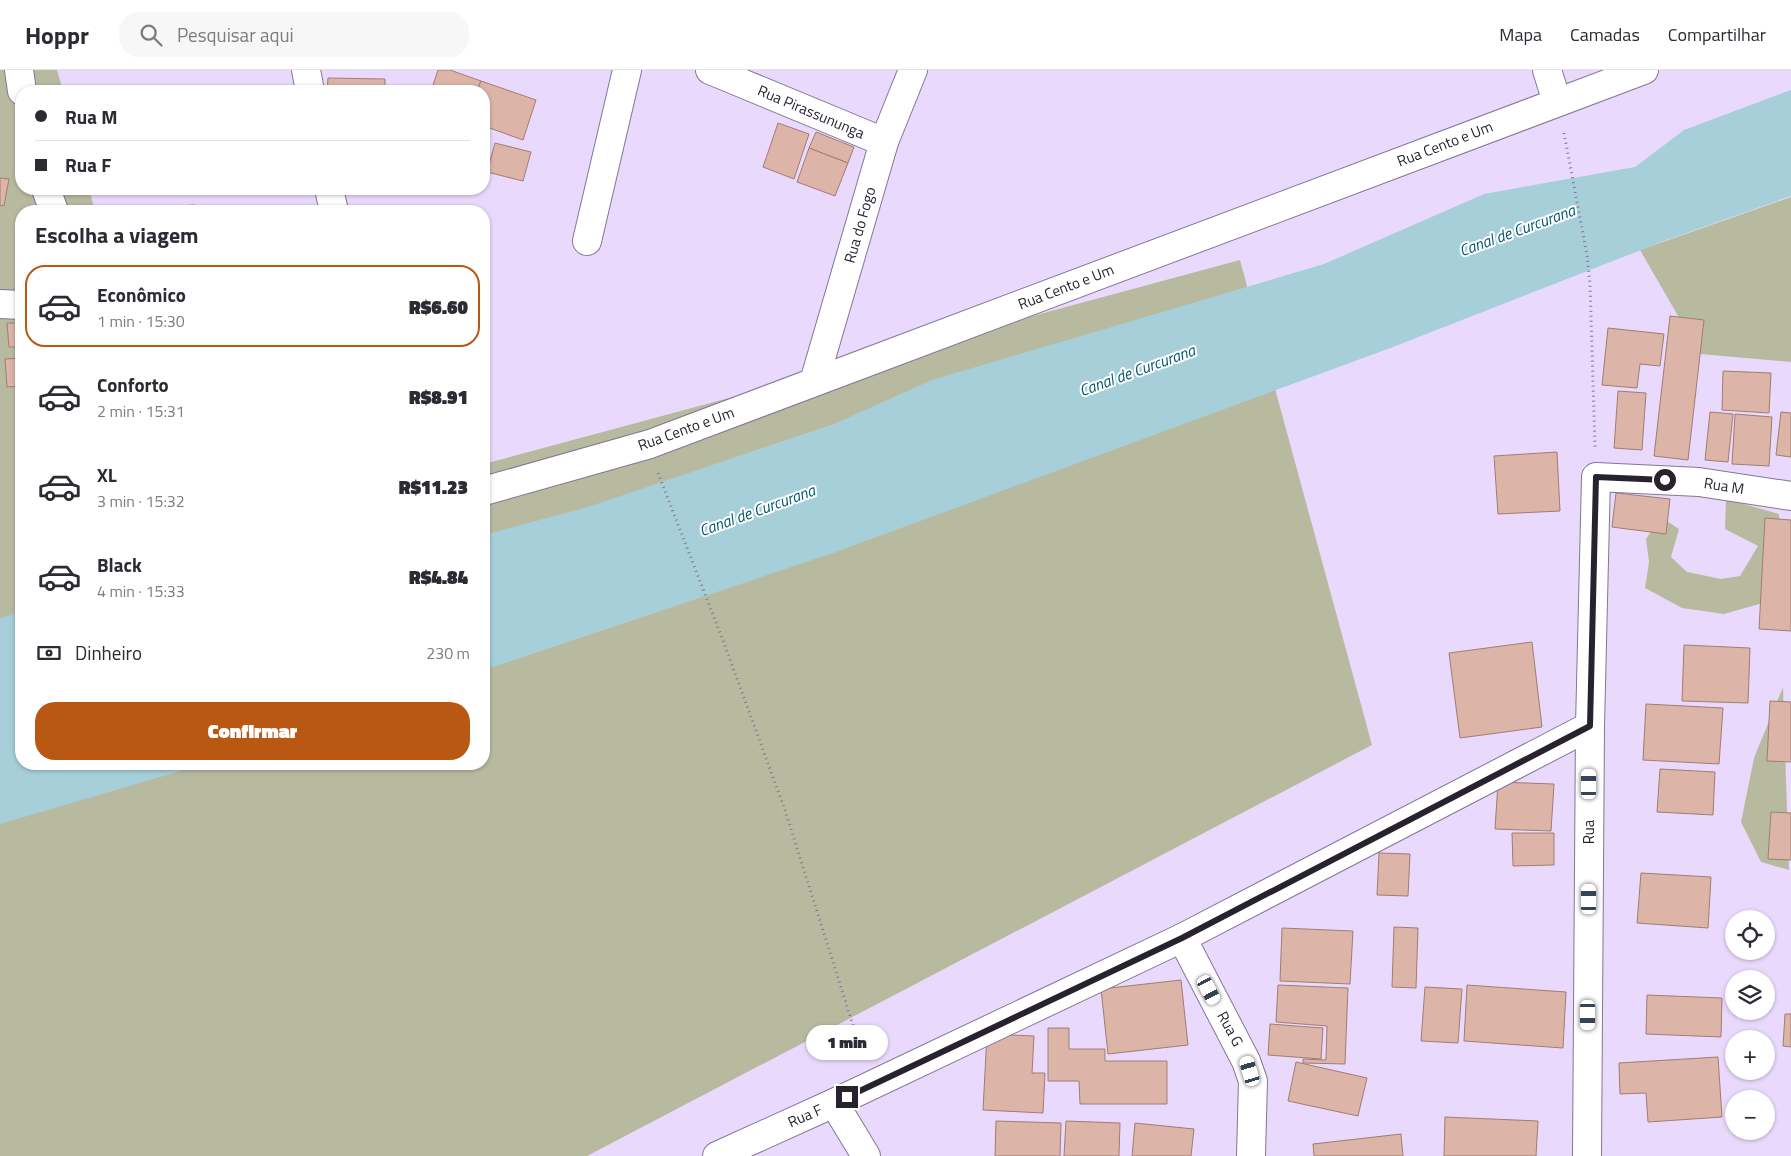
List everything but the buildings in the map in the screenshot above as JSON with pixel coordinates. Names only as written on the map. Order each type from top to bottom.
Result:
[{"type":"street","points":[[19,70],[21,85]]},
{"type":"street","points":[[306,70],[309,85]]},
{"type":"street","points":[[586,241],[627,70]]},
{"type":"street","name":"Rua Pirassununga","points":[[710,70],[884,142]]},
{"type":"street","name":"Rua do Fogo","points":[[814,382],[884,142],[912,70]]},
{"type":"street","points":[[1547,70],[1557,102]]},
{"type":"street","name":"Rua Cento e Um","points":[[490,489],[650,444],[1644,70]]},
{"type":"street","points":[[0,304],[15,305]]},
{"type":"street","name":"Rua M","points":[[1596,477],[1699,482],[1791,496]]},
{"type":"street","name":"Rua","points":[[1587,1156],[1590,726],[1596,477]]},
{"type":"street","name":"Rua F","points":[[717,1156],[834,1103],[1182,938],[1590,726]]},
{"type":"street","name":"Rua G","points":[[1182,938],[1246,1061],[1253,1081],[1251,1156]]},
{"type":"street","points":[[834,1103],[866,1156]]},
{"type":"path","points":[[1570,158],[1587,254],[1590,284],[1596,477]]},
{"type":"path","points":[[659,474],[724,643],[785,810],[841,992],[872,1085]]},
{"type":"shaded area","points":[[0,70],[57,70],[61,85],[15,85],[15,195],[91,195],[93,205],[15,205],[15,770],[490,770],[490,462],[1240,260],[1372,745],[587,1156],[0,1156]]},
{"type":"shaded area","points":[[1791,197],[1791,362],[1700,354],[1640,250]]},
{"type":"shaded area","points":[[1726,499],[1779,514],[1781,551],[1770,601],[1724,614],[1682,608],[1645,588],[1649,562],[1646,539],[1661,517],[1679,529],[1671,557],[1687,572],[1721,579],[1740,576],[1758,546],[1725,529]]},
{"type":"shaded area","points":[[1783,687],[1789,870],[1761,862],[1741,822],[1754,758]]},
{"type":"water","name":"Canal de Curcurana","points":[[1791,90],[1791,196],[1664,241],[1393,347],[836,552],[490,668],[490,533],[588,507],[834,424],[932,380],[1324,264],[1484,194],[1635,167],[1684,130]]},
{"type":"water","points":[[15,614],[15,770],[184,770],[0,824],[0,618]]},
{"type":"route","points":[[847,1097],[1182,938],[1590,726],[1596,477],[1665,480]]}]
